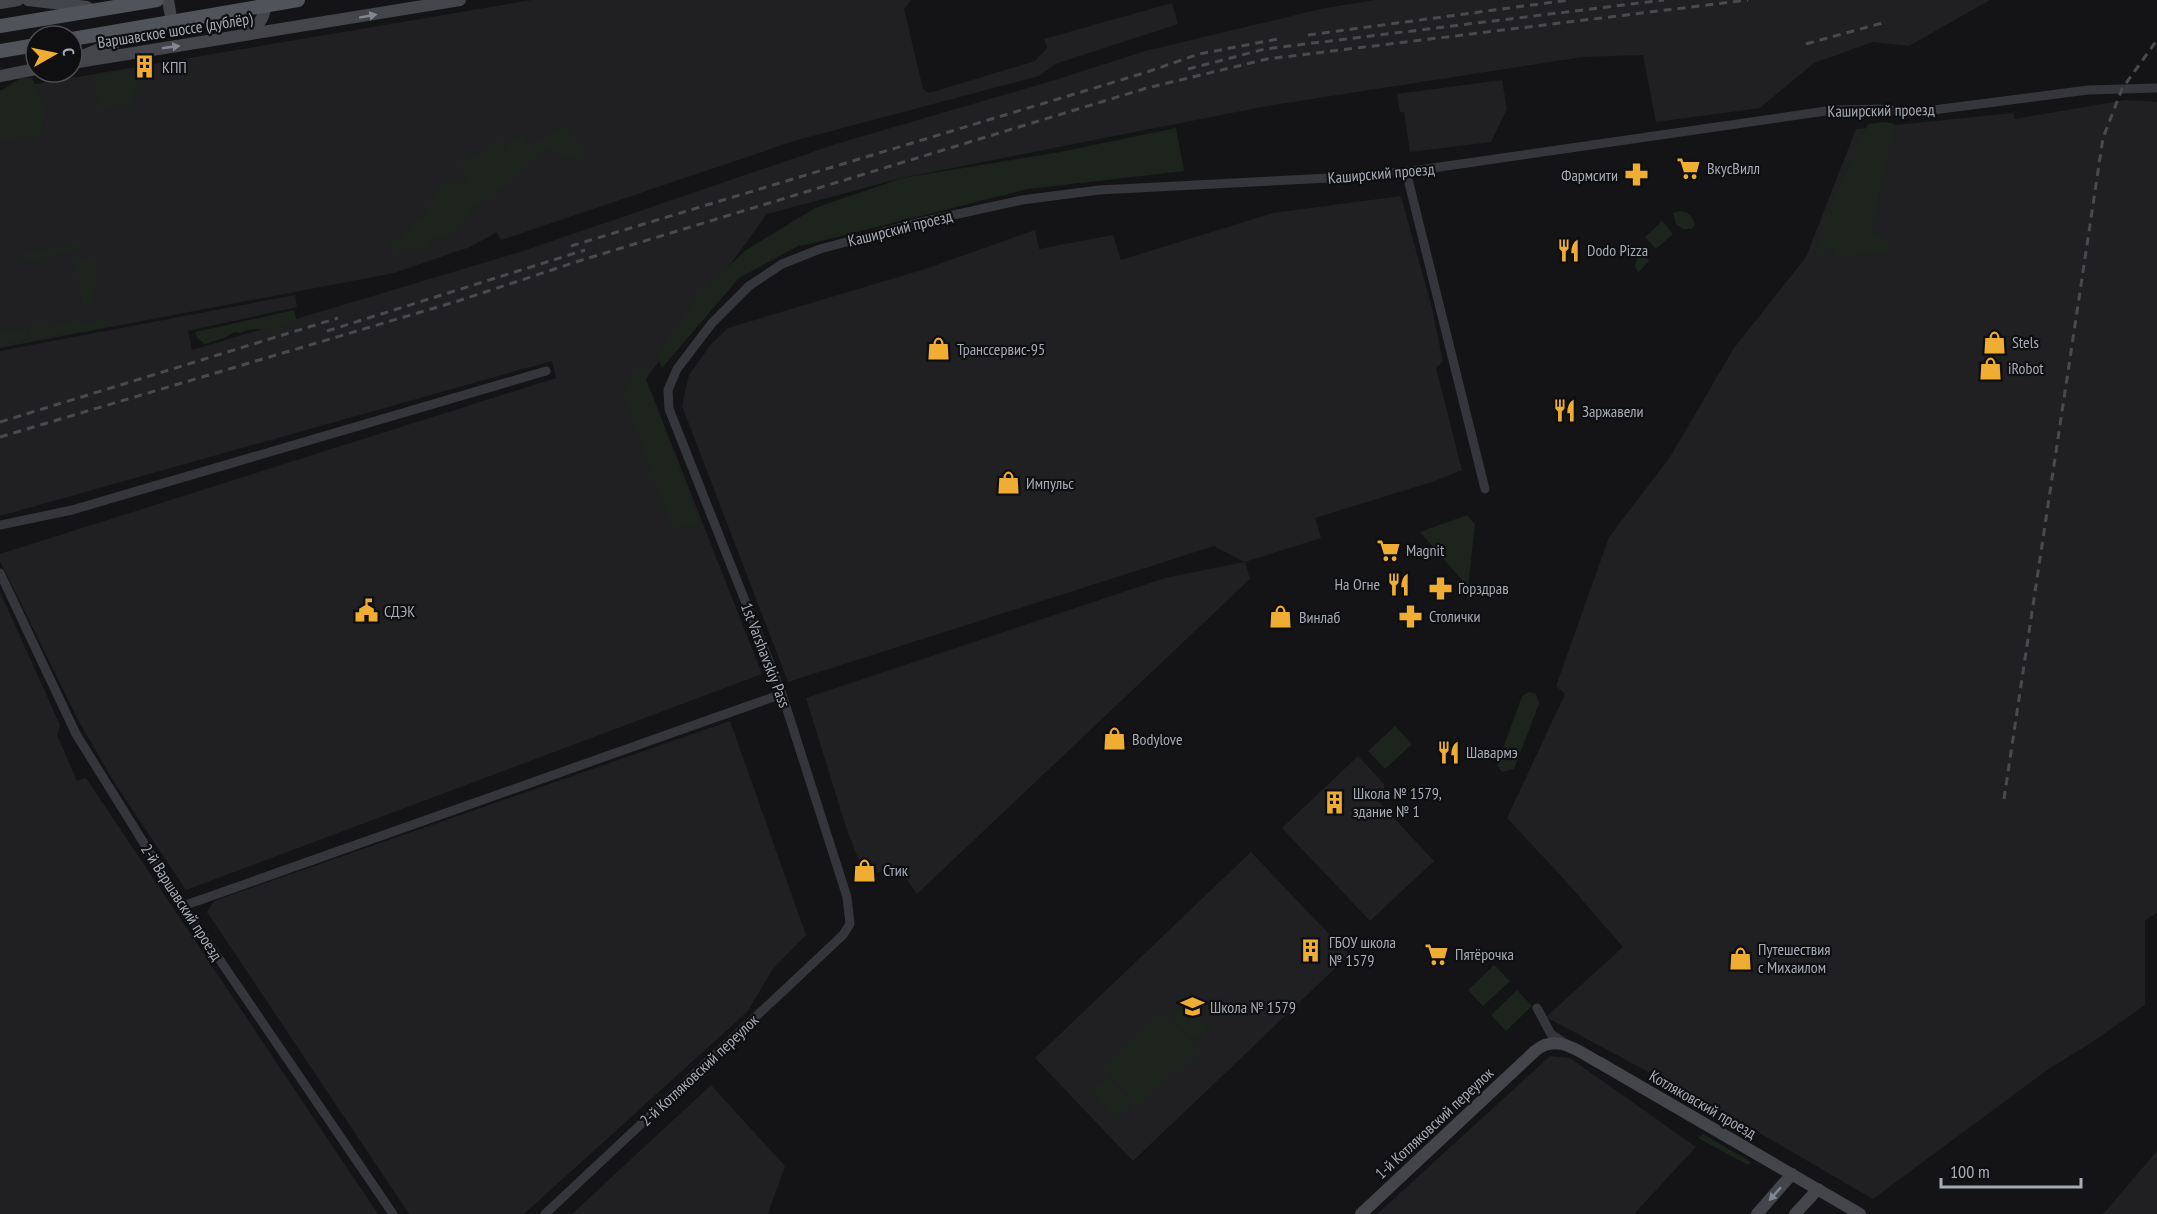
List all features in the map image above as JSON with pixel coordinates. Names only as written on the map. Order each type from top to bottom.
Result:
[{"type":"main road","points":[[0,26],[157,0]]},
{"type":"main road","points":[[84,37],[265,3],[298,0]]},
{"type":"main road","points":[[0,51],[24,47]]},
{"type":"street","points":[[0,3],[18,0]]},
{"type":"street","points":[[28,0],[75,7],[110,8]]},
{"type":"street","points":[[168,0],[172,22]]},
{"type":"street","name":"Варшавское шоссе (дублёр)","points":[[84,60],[460,0]]},
{"type":"street","points":[[240,37],[259,23],[265,15],[265,3]]},
{"type":"street","points":[[84,57],[157,25]]},
{"type":"street","points":[[0,76],[24,71]]},
{"type":"street","name":"Каширский проезд","points":[[668,390],[677,369],[712,322],[748,286],[782,264],[820,249],[917,223],[1022,200],[1099,190],[1330,178],[1406,171],[1833,110],[1884,109],[1910,112],[2088,90],[2157,88]]},
{"type":"street","points":[[1406,171],[1485,489]]},
{"type":"street","points":[[0,525],[72,510],[546,371]]},
{"type":"street","name":"1st Varshavskiy Pass","points":[[668,390],[669,409],[782,694],[847,897],[850,924]]},
{"type":"street","name":"2-й Варшавский проезд","points":[[0,573],[76,734],[183,906],[393,1214]]},
{"type":"street","points":[[183,906],[782,694]]},
{"type":"street","name":"2-й Котляковский переулок","points":[[545,1214],[843,935],[850,924]]},
{"type":"street","points":[[1537,1008],[1551,1034],[1568,1045]]},
{"type":"street","points":[[1546,1025],[1542,1046],[1559,1042],[1568,1045]]},
{"type":"street","name":"Котляковский проезд","points":[[1568,1045],[1860,1214]]},
{"type":"street","name":"1-й Котляковский переулок","points":[[1361,1214],[1542,1046]]},
{"type":"street","points":[[1757,1214],[1792,1174]]},
{"type":"street","points":[[1795,1214],[1818,1189]]},
{"type":"shaded area","points":[[532,0],[911,0],[904,9],[923,89],[929,93],[1035,61],[1047,48],[1044,39],[1172,3],[1178,24],[1055,64],[1039,76],[794,141],[501,240],[497,232],[470,247],[394,273],[0,348],[0,90],[35,84],[84,84],[84,76]]},
{"type":"shaded area","points":[[1375,0],[1990,0],[1909,46],[1873,42],[1814,63],[1760,108],[1656,122],[1643,55],[1582,57],[1267,106],[902,178],[767,214],[646,379],[762,674],[186,890],[114,782],[77,718],[0,561],[0,554],[556,378],[552,361],[0,516],[0,351],[295,295],[297,307],[188,331],[192,350],[520,252],[836,144],[1055,80],[1145,51],[1325,8]]},
{"type":"shaded area","points":[[119,73],[120,81],[123,77],[130,76],[138,81],[132,93],[134,96],[130,104],[101,108],[98,106],[99,101],[95,93],[99,88],[93,80],[94,76]]},
{"type":"shaded area","points":[[21,78],[24,78],[24,84],[34,84],[44,107],[42,134],[3,141],[0,129],[0,91]]},
{"type":"shaded area","points":[[1502,80],[1507,109],[1491,142],[1410,152],[1404,112],[1400,112],[1397,94]]},
{"type":"shaded area","points":[[2125,100],[2157,102],[2157,913],[2145,920],[2145,1005],[2091,1043],[2050,1068],[1873,1199],[1725,1113],[1546,1017],[1623,947],[1507,818],[1565,694],[1556,686],[1609,537],[1670,457],[1734,348],[1806,257],[1856,129],[2013,113],[2015,119]]},
{"type":"shaded area","points":[[1883,122],[1895,124],[1871,231],[1892,247],[1886,252],[1838,257],[1829,247],[1818,255],[1824,219],[1868,124]]},
{"type":"shaded area","points":[[563,127],[569,130],[570,141],[581,150],[583,158],[570,158],[558,153],[552,147],[546,147],[499,190],[479,203],[452,232],[446,236],[430,239],[431,245],[428,248],[394,251],[390,247],[391,240],[400,238],[403,240],[403,234],[411,229],[411,225],[427,214],[430,202],[436,201],[435,196],[443,186],[452,181],[456,183],[456,186],[469,180],[468,170],[459,170],[459,165],[465,162],[467,157],[484,155],[489,145],[491,146],[496,141],[501,141],[503,147],[501,151],[505,150],[515,137],[521,137],[527,145],[533,145]]},
{"type":"shaded area","points":[[1176,128],[1184,171],[1028,189],[800,245],[739,278],[662,368],[657,355],[701,292],[746,250],[815,208],[902,178],[1055,153]]},
{"type":"shaded area","points":[[1401,196],[1432,308],[1443,362],[1436,368],[1462,470],[1432,482],[1315,518],[1321,538],[1245,562],[1250,579],[917,894],[897,866],[865,877],[846,827],[806,698],[1165,578],[1244,562],[1214,546],[788,682],[682,406],[689,375],[711,344],[728,328],[925,269],[1035,230],[1039,249],[1113,235],[1121,260],[1273,213]]},
{"type":"shaded area","points":[[1680,211],[1692,217],[1695,225],[1691,229],[1683,229],[1676,224],[1673,213]]},
{"type":"shaded area","points":[[1662,221],[1673,234],[1656,249],[1645,237]]},
{"type":"shaded area","points":[[77,245],[79,249],[45,258],[24,261],[20,255],[34,251]]},
{"type":"shaded area","points":[[1646,254],[1649,261],[1639,272],[1635,266],[1637,258]]},
{"type":"shaded area","points":[[83,258],[93,261],[98,279],[91,303],[82,305],[75,259]]},
{"type":"shaded area","points":[[294,310],[296,320],[276,331],[258,329],[235,332],[205,344],[198,339],[195,332]]},
{"type":"shaded area","points":[[104,318],[107,326],[42,338],[29,337],[17,342],[7,341],[0,345],[2,333],[26,329],[28,335],[31,326],[46,325],[49,327],[71,321],[80,321],[83,325]]},
{"type":"shaded area","points":[[641,367],[699,523],[673,529],[623,393]]},
{"type":"shaded area","points":[[1467,515],[1475,524],[1468,587],[1420,532]]},
{"type":"shaded area","points":[[0,592],[60,725],[57,735],[77,781],[86,778],[378,1214],[0,1214]]},
{"type":"shaded area","points":[[1529,692],[1536,694],[1539,704],[1514,769],[1502,772],[1497,765],[1522,696]]},
{"type":"shaded area","points":[[730,721],[806,935],[773,969],[747,1012],[524,1214],[409,1214],[207,912],[214,901]]},
{"type":"shaded area","points":[[1395,726],[1412,744],[1385,769],[1368,751]]},
{"type":"shaded area","points":[[1358,756],[1384,784],[1384,793],[1377,800],[1434,861],[1370,921],[1282,828]]},
{"type":"shaded area","name":"Школа № 1579","points":[[1251,852],[1349,955],[1133,1161],[1035,1058]]},
{"type":"shaded area","points":[[1494,965],[1510,981],[1483,1006],[1468,990]]},
{"type":"shaded area","points":[[1517,990],[1532,1006],[1506,1031],[1491,1015]]},
{"type":"shaded area","points":[[1185,1004],[1208,1028],[1194,1041],[1172,1016]]},
{"type":"shaded area","points":[[1162,1012],[1198,1050],[1138,1106],[1102,1067]]},
{"type":"shaded area","points":[[1550,1056],[1570,1058],[1696,1147],[1634,1214],[1377,1214]]},
{"type":"shaded area","points":[[1107,1077],[1130,1102],[1114,1117],[1091,1091]]},
{"type":"shaded area","points":[[711,1085],[785,1166],[768,1214],[572,1214]]},
{"type":"shaded area","points":[[1703,1134],[1751,1162],[1748,1165],[1698,1138]]},
{"type":"shaded area","points":[[2157,1151],[2157,1214],[2103,1214]]},
{"type":"railway","points":[[1308,35],[1569,0]]},
{"type":"railway","points":[[1188,69],[1265,49],[1664,0]]},
{"type":"railway","points":[[0,437],[458,301],[582,260],[1147,88],[1267,59],[1748,0]]},
{"type":"railway","points":[[1806,44],[1882,23]]},
{"type":"railway","points":[[571,246],[1144,73],[1199,54],[1278,39]]},
{"type":"railway","points":[[2004,799],[2103,138],[2122,89],[2157,40]]},
{"type":"railway","points":[[327,331],[585,250]]},
{"type":"railway","points":[[0,422],[338,318]]},
{"type":"place","name":"КПП","points":[[144,67]]},
{"type":"place","name":"ВкусВилл","points":[[1689,168]]},
{"type":"place","name":"Фармсити","points":[[1636,175]]},
{"type":"place","name":"Dodo Pizza","points":[[1569,250]]},
{"type":"place","name":"Stels","points":[[1994,342]]},
{"type":"place","name":"Транссервис-95","points":[[939,349]]},
{"type":"place","name":"iRobot","points":[[1990,368]]},
{"type":"place","name":"Заржавели","points":[[1564,411]]},
{"type":"place","name":"Импульс","points":[[1008,483]]},
{"type":"place","name":"Magnit","points":[[1388,550]]},
{"type":"place","name":"На Огне","points":[[1398,584]]},
{"type":"place","name":"Горздрав","points":[[1440,588]]},
{"type":"place","name":"СДЭК","points":[[366,611]]},
{"type":"place","name":"Столички","points":[[1411,616]]},
{"type":"place","name":"Винлаб","points":[[1281,617]]},
{"type":"place","name":"Bodylove","points":[[1114,739]]},
{"type":"place","name":"Шавармэ","points":[[1448,752]]},
{"type":"place","name":"Школа № 1579, здание № 1","points":[[1335,802]]},
{"type":"place","name":"Стик","points":[[865,870]]},
{"type":"place","name":"ГБОУ школа № 1579","points":[[1311,951]]},
{"type":"place","name":"Пятёрочка","points":[[1437,954]]},
{"type":"place","name":"Путешествия с Михаилом","points":[[1740,958]]},
{"type":"place","name":"Школа № 1579","points":[[1192,1007]]}]
